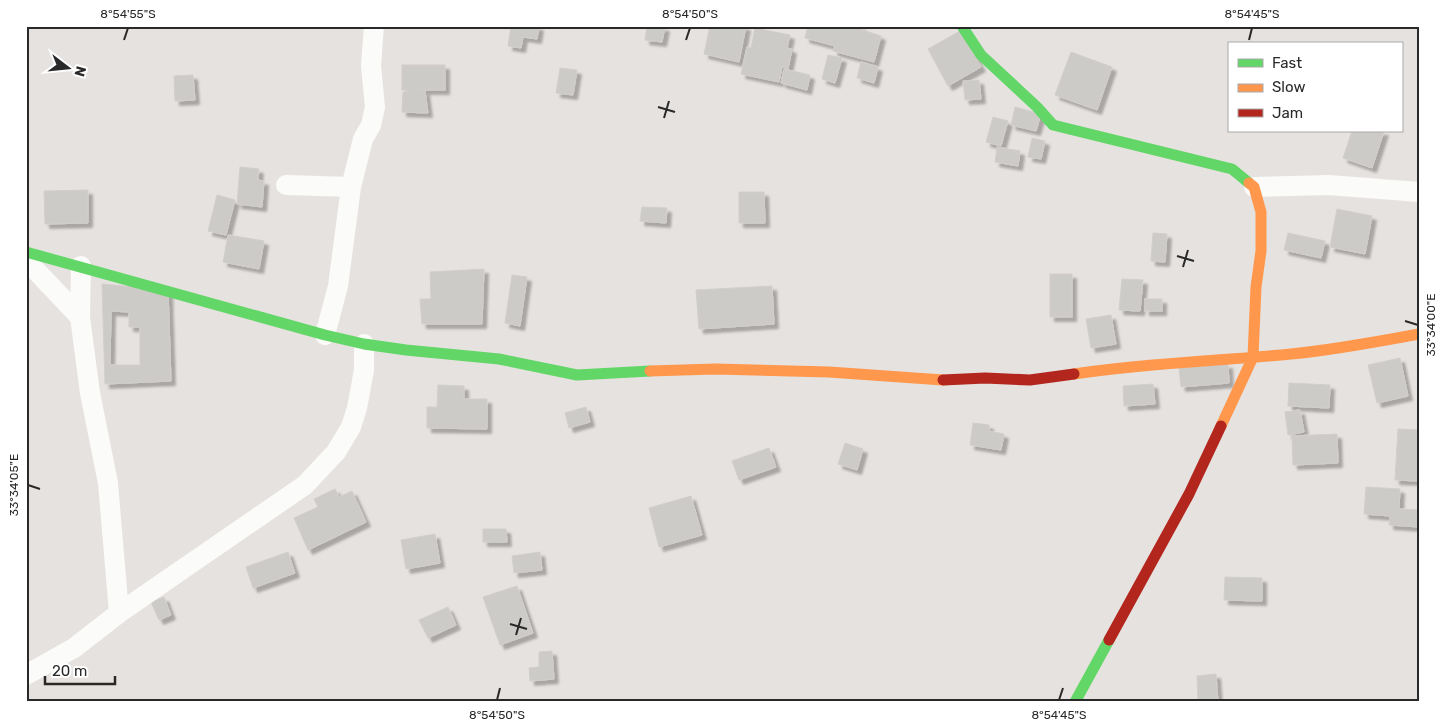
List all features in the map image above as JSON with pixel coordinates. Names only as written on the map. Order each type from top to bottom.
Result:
[{"type":"street","points":[[325,335],[338,286],[351,187],[363,139],[371,125],[375,107],[371,66],[374,26]]},
{"type":"street","points":[[962,26],[981,55],[1037,107],[1053,125],[1232,169],[1254,187],[1261,212],[1261,251],[1256,287],[1253,357],[1189,494],[1075,702]]},
{"type":"street","points":[[286,185],[351,187]]},
{"type":"street","points":[[1254,187],[1329,185],[1419,192]]},
{"type":"street","points":[[26,252],[325,335],[364,344],[499,360],[577,375],[715,369],[829,372],[934,380],[984,378],[1030,380],[1105,369],[1291,354],[1357,346],[1419,334]]},
{"type":"street","points":[[26,260],[80,317]]},
{"type":"street","points":[[81,266],[80,317],[90,393],[108,483],[119,613]]},
{"type":"street","points":[[26,675],[74,648],[119,613],[305,485],[328,463],[346,437],[354,418],[364,370],[364,344]]},
{"type":"building","points":[[511,26],[539,26],[537,39],[523,37],[521,48],[508,46]]},
{"type":"building","points":[[647,26],[665,27],[662,42],[645,40]]},
{"type":"building","points":[[710,26],[746,26],[739,62],[704,54]]},
{"type":"building","points":[[808,26],[827,26],[839,29],[840,26],[861,26],[860,29],[881,36],[874,62],[833,51],[835,46],[805,38]]},
{"type":"building","points":[[755,28],[790,35],[787,48],[792,49],[788,69],[782,67],[779,82],[741,74],[747,47],[751,48]]},
{"type":"building","points":[[960,31],[981,67],[948,86],[928,49]]},
{"type":"building","points":[[1071,52],[1112,67],[1097,110],[1055,95]]},
{"type":"building","points":[[828,55],[842,58],[835,83],[822,79]]},
{"type":"building","points":[[861,62],[878,67],[874,83],[857,78]]},
{"type":"building","points":[[402,65],[445,65],[445,90],[402,90]]},
{"type":"building","points":[[560,68],[577,70],[573,95],[556,93]]},
{"type":"building","points":[[784,69],[810,75],[807,90],[781,83]]},
{"type":"building","points":[[193,75],[195,100],[175,101],[174,76]]},
{"type":"building","points":[[979,80],[981,99],[965,100],[963,81]]},
{"type":"building","points":[[425,91],[428,113],[402,112],[403,92]]},
{"type":"building","points":[[1015,107],[1041,114],[1036,131],[1011,125]]},
{"type":"building","points":[[993,117],[1008,121],[1001,146],[986,142]]},
{"type":"building","points":[[1352,132],[1384,132],[1372,168],[1343,158]]},
{"type":"building","points":[[1032,138],[1045,141],[1041,159],[1028,157]]},
{"type":"building","points":[[997,147],[1020,151],[1018,166],[995,162]]},
{"type":"building","points":[[240,167],[259,169],[258,180],[264,181],[262,207],[237,204]]},
{"type":"building","points":[[88,190],[88,223],[45,224],[44,191]]},
{"type":"building","points":[[739,192],[764,192],[765,223],[739,223]]},
{"type":"building","points":[[217,195],[235,200],[226,235],[208,231]]},
{"type":"building","points":[[642,207],[667,208],[666,223],[640,221]]},
{"type":"building","points":[[1337,209],[1372,216],[1365,254],[1330,247]]},
{"type":"building","points":[[1153,233],[1167,234],[1165,262],[1151,261]]},
{"type":"building","points":[[1288,233],[1325,241],[1321,258],[1284,250]]},
{"type":"building","points":[[228,235],[264,241],[259,269],[223,262]]},
{"type":"building","points":[[484,269],[482,324],[422,324],[420,299],[431,299],[430,272]]},
{"type":"building","points":[[1050,274],[1072,274],[1072,317],[1050,317]]},
{"type":"building","points":[[512,275],[527,277],[520,326],[505,323]]},
{"type":"building","points":[[1122,279],[1143,280],[1140,311],[1119,310]]},
{"type":"building","points":[[102,284],[168,290],[171,381],[105,384]],"holes":[[[111,311],[129,312],[129,327],[140,327],[140,365],[110,365]]]},
{"type":"building","points":[[772,286],[774,324],[699,329],[696,290]]},
{"type":"building","points":[[1145,299],[1162,299],[1162,311],[1145,311]]},
{"type":"building","points":[[1111,315],[1116,344],[1091,348],[1086,319]]},
{"type":"building","points":[[1400,358],[1408,396],[1377,403],[1368,365]]},
{"type":"building","points":[[1228,364],[1229,383],[1181,387],[1179,368]]},
{"type":"building","points":[[1289,383],[1330,385],[1329,408],[1288,406]]},
{"type":"building","points":[[1153,384],[1155,404],[1124,406],[1123,386]]},
{"type":"building","points":[[438,385],[464,386],[464,399],[487,399],[487,429],[427,428],[427,407],[437,407]]},
{"type":"building","points":[[586,407],[590,422],[569,428],[565,413]]},
{"type":"building","points":[[1300,410],[1304,432],[1288,435],[1285,412]]},
{"type":"building","points":[[973,423],[989,425],[989,431],[1004,434],[1001,450],[970,445]]},
{"type":"building","points":[[1398,429],[1419,430],[1419,481],[1395,480]]},
{"type":"building","points":[[1337,434],[1338,463],[1293,465],[1292,436]]},
{"type":"building","points":[[845,443],[863,449],[857,470],[838,464]]},
{"type":"building","points":[[769,448],[776,467],[739,480],[732,461]]},
{"type":"building","points":[[1366,487],[1400,489],[1399,509],[1419,510],[1419,527],[1389,525],[1390,516],[1364,514]]},
{"type":"building","points":[[335,489],[339,497],[352,491],[366,522],[308,550],[294,518],[318,507],[314,499]]},
{"type":"building","points":[[691,496],[702,535],[659,547],[649,508]]},
{"type":"building","points":[[483,529],[506,529],[507,542],[483,542]]},
{"type":"building","points":[[435,534],[440,563],[406,569],[401,540]]},
{"type":"building","points":[[288,552],[295,573],[253,588],[246,567]]},
{"type":"building","points":[[540,552],[542,570],[514,573],[512,556]]},
{"type":"building","points":[[1225,577],[1262,578],[1262,601],[1224,600]]},
{"type":"building","points":[[517,586],[533,633],[500,645],[483,597]]},
{"type":"building","points":[[164,597],[171,615],[159,620],[151,602]]},
{"type":"building","points":[[448,607],[456,625],[428,638],[419,620]]},
{"type":"building","points":[[552,651],[554,679],[530,681],[529,668],[539,667],[539,652]]},
{"type":"building","points":[[1216,674],[1218,702],[1198,702],[1197,676]]},
{"type":"traffic: fast","points":[[962,26],[981,55],[1037,107],[1053,125],[1232,169],[1249,183]]},
{"type":"traffic: fast","points":[[26,252],[325,335],[364,344],[499,359],[577,375],[650,371]]},
{"type":"traffic: fast","points":[[1075,702],[1109,640]]},
{"type":"traffic: slow","points":[[1221,426],[1253,357],[1256,287],[1261,251],[1261,212],[1254,187],[1249,183]]},
{"type":"traffic: slow","points":[[1074,374],[1307,352],[1355,346],[1419,334]]},
{"type":"traffic: slow","points":[[650,371],[715,369],[829,372],[943,380]]},
{"type":"traffic: jam","points":[[943,380],[985,378],[1030,380],[1074,374]]},
{"type":"traffic: jam","points":[[1109,640],[1189,494],[1221,426]]}]
